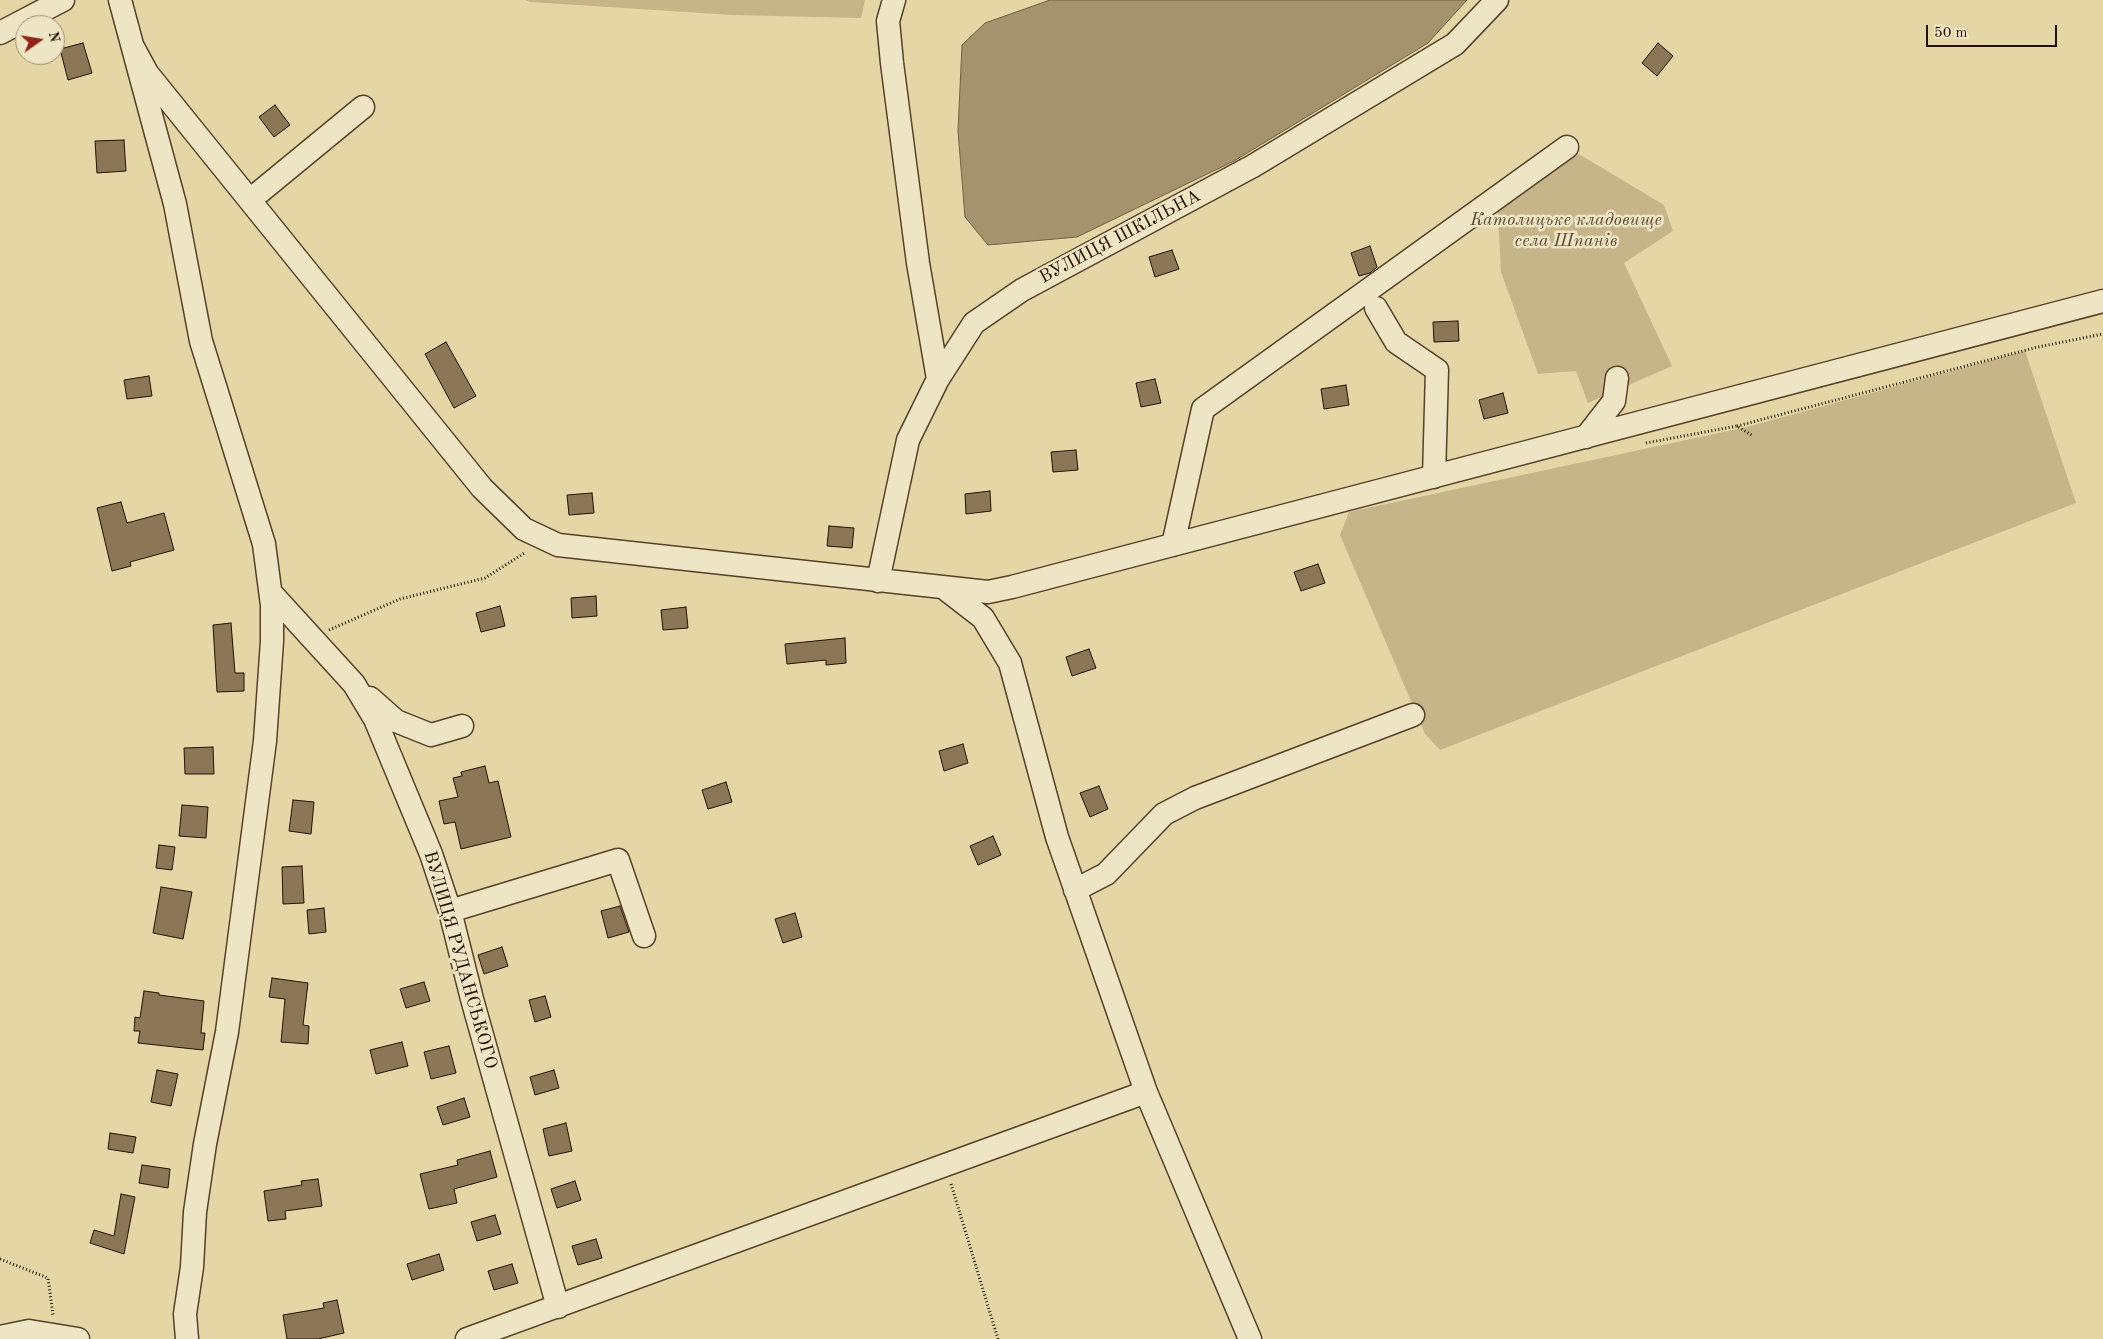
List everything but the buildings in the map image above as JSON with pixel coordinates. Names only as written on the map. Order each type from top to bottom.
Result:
[{"type":"street","points":[[0,33],[63,0]]},
{"type":"street","points":[[120,0],[175,204],[201,341],[259,525],[264,544],[271,593],[272,641],[265,741],[227,1032],[205,1144],[195,1212],[192,1267],[186,1314],[187,1339]]},
{"type":"street","points":[[894,0],[888,21],[892,63],[919,272],[938,379]]},
{"type":"street","name":"ВУЛИЦЯ ШКІЛЬНА","points":[[878,580],[908,440],[938,379],[974,323],[1022,290],[1253,166],[1455,44],[1497,0]]},
{"type":"street","points":[[133,48],[147,73],[482,488],[524,529],[558,545],[988,592],[2103,302]]},
{"type":"street","points":[[250,200],[363,107]]},
{"type":"street","points":[[1173,545],[1204,409],[1567,146]]},
{"type":"street","points":[[1376,308],[1396,342],[1437,370],[1434,477]]},
{"type":"street","points":[[1586,437],[1614,401],[1618,378]]},
{"type":"street","points":[[943,587],[984,618],[1010,663],[1057,836],[1146,1092],[1250,1339]]},
{"type":"street","name":"ВУЛИЦЯ РУДАНСЬКОГО","points":[[271,593],[354,684],[375,719],[431,854],[450,911],[475,1009],[558,1306]]},
{"type":"street","points":[[354,684],[396,722],[432,735],[462,726]]},
{"type":"street","points":[[1075,890],[1106,874],[1164,814],[1195,798],[1413,715]]},
{"type":"street","points":[[450,911],[618,860],[644,936]]},
{"type":"street","points":[[467,1339],[1146,1092]]},
{"type":"street","points":[[0,1337],[29,1331],[78,1339]]},
{"type":"path","points":[[1737,426],[2038,347],[2103,334]]},
{"type":"path","points":[[312,637],[400,599],[486,578],[545,539]]},
{"type":"path","points":[[945,1166],[998,1339]]},
{"type":"path","points":[[0,1259],[48,1278],[55,1336]]},
{"type":"green space","points":[[525,0],[865,0],[861,18],[732,15],[530,2]]},
{"type":"green space","name":"Католицьке кладовище села Шпанів","points":[[1567,147],[1664,205],[1673,231],[1624,263],[1672,366],[1588,403],[1576,371],[1538,374],[1501,272],[1497,197]]},
{"type":"green space","points":[[2025,351],[2076,503],[1440,750],[1425,734],[1340,535],[1349,512],[1747,427]]},
{"type":"shaded area","points":[[1050,0],[1467,0],[1428,43],[1234,161],[1077,237],[988,245],[965,217],[958,131],[962,45],[985,23]]}]
